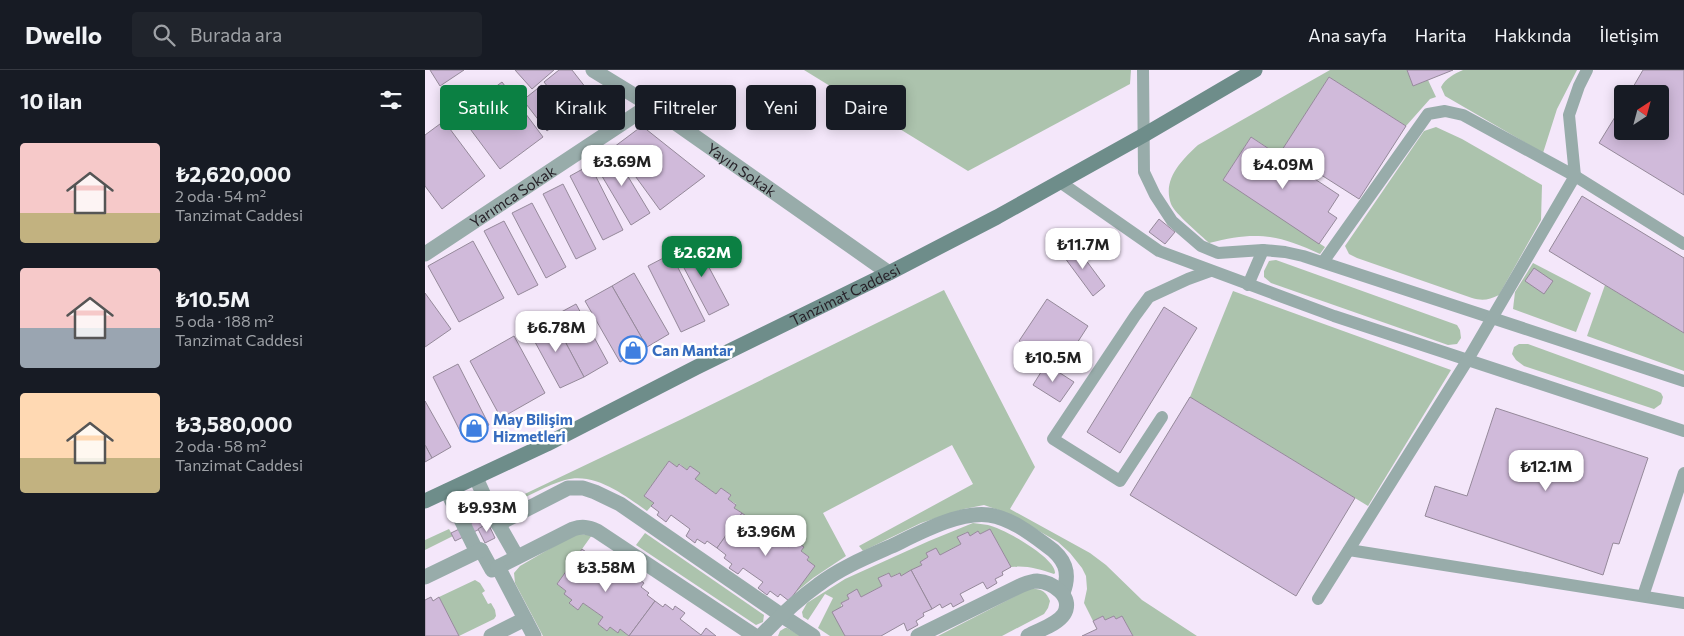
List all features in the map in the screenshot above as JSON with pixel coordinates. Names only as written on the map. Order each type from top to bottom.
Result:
[{"type":"main road","name":"Tanzimat Caddesi","points":[[425,501],[547,444],[889,273],[1060,182],[1255,70]]},
{"type":"street","name":"Yayın Sokak","points":[[593,70],[635,96]]},
{"type":"street","name":"Yarımca Sokak","points":[[425,254],[635,114]]},
{"type":"street","name":"Yayın Sokak","points":[[685,130],[889,273]]},
{"type":"street","points":[[476,478],[498,524],[517,557]]},
{"type":"street","points":[[498,524],[568,488],[583,488],[595,492],[620,504],[813,636]]},
{"type":"street","points":[[451,489],[475,548],[481,550],[492,570],[573,529],[583,526],[597,531],[755,636]]},
{"type":"street","points":[[761,636],[781,615],[816,586],[842,569],[924,532],[956,519],[976,514],[991,515],[1009,521],[1052,549],[1066,566],[1067,583],[1063,593]]},
{"type":"street","points":[[425,577],[481,550]]},
{"type":"street","points":[[498,567],[534,636]]},
{"type":"street","points":[[918,636],[1030,582],[1048,584],[1063,593],[1067,602],[1065,613],[1058,620],[1027,636]]},
{"type":"street","points":[[491,636],[525,619]]},
{"type":"lane","points":[[1143,70],[1145,172],[1155,195],[1172,221],[1201,246],[1218,253],[1263,250],[1285,252],[1323,262],[1684,381]]},
{"type":"lane","points":[[1318,599],[1467,361],[1575,176],[1569,115],[1587,70]]},
{"type":"lane","points":[[1323,262],[1428,114],[1445,111],[1463,116],[1575,176],[1684,244]]},
{"type":"lane","points":[[1060,182],[1159,252],[1334,316],[1684,431]]},
{"type":"lane","points":[[1249,285],[1263,250]]},
{"type":"lane","points":[[1162,417],[1121,481],[1053,439],[1149,297],[1210,271]]},
{"type":"lane","points":[[1643,596],[1684,474]]},
{"type":"lane","points":[[1349,550],[1684,604]]},
{"type":"green space","points":[[804,70],[1131,70],[1130,84],[968,171],[901,130],[906,130],[906,85],[828,85]]},
{"type":"green space","points":[[1330,70],[1407,70],[1413,86],[1428,80],[1436,97],[1430,99],[1406,126],[1329,77],[1279,155],[1251,137],[1223,180],[1325,247],[1320,254],[1291,242],[1266,237],[1240,237],[1209,243],[1183,219],[1171,204],[1169,186],[1175,171],[1198,145]]},
{"type":"green space","points":[[1463,70],[1577,70],[1557,109],[1543,153],[1445,96],[1441,87],[1445,81]]},
{"type":"green space","points":[[1436,127],[1462,139],[1542,185],[1541,220],[1499,295],[1492,298],[1482,300],[1472,298],[1357,258],[1349,254],[1345,246],[1424,131]]},
{"type":"green space","points":[[1276,260],[1457,325],[1461,338],[1457,344],[1448,345],[1271,283],[1264,277],[1264,271],[1269,261]]},
{"type":"green space","points":[[1533,263],[1591,293],[1576,332],[1513,309],[1515,292]]},
{"type":"green space","points":[[1605,285],[1684,333],[1684,371],[1587,336]]},
{"type":"green space","points":[[944,290],[1035,467],[1010,509],[1090,553],[1106,565],[1142,600],[1197,636],[1133,636],[1122,616],[1116,619],[1114,616],[1105,620],[1103,616],[1093,621],[1084,603],[1087,589],[1086,576],[1070,553],[1058,542],[1007,513],[984,505],[964,509],[921,523],[863,551],[859,546],[973,484],[952,445],[823,513],[846,556],[796,592],[809,557],[801,551],[803,547],[794,540],[789,547],[768,532],[772,525],[763,518],[760,522],[750,519],[734,508],[736,504],[728,499],[731,495],[721,488],[716,494],[695,479],[699,473],[690,466],[687,470],[680,464],[677,467],[669,461],[644,496],[654,503],[647,511],[609,486],[587,479],[576,478],[551,485],[511,504],[510,501]]},
{"type":"green space","points":[[1233,291],[1451,370],[1368,506],[1190,397]]},
{"type":"green space","points":[[1519,344],[1528,344],[1657,391],[1663,397],[1661,404],[1654,409],[1524,366],[1512,354],[1514,347]]},
{"type":"green space","points":[[973,523],[995,527],[1027,544],[1047,560],[1055,573],[1027,567],[1011,567],[990,529],[980,534],[978,531],[970,536],[967,532],[958,537],[961,544],[940,555],[928,557],[920,562],[922,565],[901,576],[899,573],[891,577],[888,573],[879,578],[882,586],[861,597],[857,590],[848,595],[849,599],[841,603],[845,636],[830,636],[818,628],[833,598],[825,594],[808,620],[803,617],[802,612],[807,603],[845,579]]},
{"type":"green space","points":[[449,529],[453,536],[425,550],[425,540]]},
{"type":"green space","points":[[645,533],[764,615],[763,622],[756,625],[636,545]]},
{"type":"green space","points":[[575,534],[592,535],[557,584],[566,591],[572,600],[570,604],[578,610],[583,603],[603,617],[598,624],[607,631],[610,627],[617,632],[620,629],[629,636],[543,636],[515,583],[514,573],[520,566]]},
{"type":"green space","points":[[475,580],[480,583],[485,591],[482,593],[488,604],[491,603],[496,616],[494,619],[459,636],[439,597]]},
{"type":"green space","points":[[1029,589],[1039,590],[1047,595],[1050,601],[1048,608],[1044,614],[1002,636],[938,636]]},
{"type":"green space","points":[[785,628],[801,636],[778,636],[780,631]]},
{"type":"building","points":[[430,70],[464,70],[440,85]]},
{"type":"building","points":[[515,70],[554,70],[532,89]]},
{"type":"building","points":[[559,70],[572,70],[584,85],[546,85],[544,82]]},
{"type":"building","points":[[1407,70],[1453,70],[1413,86]]},
{"type":"building","points":[[1643,70],[1684,70],[1684,195],[1599,143],[1614,119],[1614,140],[1669,140],[1669,85],[1634,85]]},
{"type":"building","points":[[1329,77],[1406,126],[1359,199],[1282,150]]},
{"type":"building","points":[[537,89],[537,118],[527,105],[527,97]]},
{"type":"building","points":[[527,116],[543,137],[500,169],[471,130],[527,130]]},
{"type":"building","points":[[440,124],[440,130],[451,130],[485,176],[442,209],[425,186],[425,135]]},
{"type":"building","points":[[637,130],[647,130],[705,176],[660,210],[614,147]]},
{"type":"building","points":[[1251,137],[1339,195],[1328,212],[1337,218],[1319,244],[1223,180]]},
{"type":"building","points":[[612,150],[650,213],[631,225],[593,161]]},
{"type":"building","points":[[590,165],[623,230],[603,240],[570,176]]},
{"type":"building","points":[[563,184],[596,249],[576,259],[543,194]]},
{"type":"building","points":[[1582,196],[1684,258],[1684,333],[1549,251]]},
{"type":"building","points":[[532,203],[566,267],[546,278],[512,213]]},
{"type":"building","points":[[1159,219],[1175,232],[1165,244],[1149,232]]},
{"type":"building","points":[[504,221],[538,285],[518,295],[484,231]]},
{"type":"building","points":[[473,241],[504,298],[459,322],[428,266]]},
{"type":"building","points":[[695,241],[729,305],[709,315],[675,251]]},
{"type":"building","points":[[1074,244],[1105,286],[1093,296],[1062,254]]},
{"type":"building","points":[[671,254],[705,321],[681,332],[648,266]]},
{"type":"building","points":[[1534,268],[1553,281],[1544,294],[1525,281]]},
{"type":"building","points":[[634,273],[669,334],[647,347],[612,286]]},
{"type":"building","points":[[612,286],[647,347],[620,362],[585,301]]},
{"type":"building","points":[[425,293],[451,329],[425,347]]},
{"type":"building","points":[[1047,299],[1088,326],[1061,368],[1019,341]]},
{"type":"building","points":[[576,304],[608,363],[584,377],[552,317]]},
{"type":"building","points":[[1164,307],[1197,328],[1120,453],[1087,432]]},
{"type":"building","points":[[552,317],[584,377],[560,388],[529,331]]},
{"type":"building","points":[[514,336],[545,393],[501,418],[470,361]]},
{"type":"building","points":[[458,364],[489,425],[463,437],[433,377]]},
{"type":"building","points":[[1046,364],[1074,382],[1060,402],[1033,385]]},
{"type":"building","points":[[1190,397],[1355,498],[1296,596],[1130,495]]},
{"type":"building","points":[[425,401],[451,447],[432,458],[425,445]]},
{"type":"building","points":[[1496,408],[1648,458],[1619,544],[1613,543],[1603,575],[1425,516],[1435,486],[1467,496]]},
{"type":"building","points":[[425,445],[432,458],[425,462]]},
{"type":"building","points":[[669,461],[677,467],[679,464],[687,470],[690,466],[700,473],[695,479],[716,494],[721,488],[731,495],[728,499],[736,505],[734,508],[742,513],[717,548],[707,541],[705,544],[697,539],[695,543],[686,536],[690,529],[671,515],[666,522],[657,515],[659,512],[651,506],[654,503],[644,496]]},
{"type":"building","points":[[511,504],[515,512],[455,541],[451,533]]},
{"type":"building","points":[[742,513],[750,519],[752,516],[760,522],[763,518],[772,525],[768,532],[789,547],[794,540],[804,547],[801,551],[809,557],[807,560],[815,566],[789,601],[780,594],[778,597],[770,591],[767,595],[758,588],[763,582],[743,568],[738,574],[729,568],[732,564],[724,558],[726,555],[717,548]]},
{"type":"building","points":[[488,523],[495,538],[485,543],[478,529]]},
{"type":"building","points":[[990,529],[1011,567],[1002,572],[1003,575],[995,579],[997,583],[987,589],[983,582],[960,594],[964,601],[953,607],[951,603],[942,608],[940,604],[932,609],[911,570],[922,565],[920,562],[928,557],[926,553],[936,548],[940,555],[961,544],[957,537],[968,532],[970,536],[978,531],[980,534]]},
{"type":"building","points":[[582,549],[590,555],[592,552],[600,558],[602,554],[612,561],[608,567],[629,582],[634,576],[644,583],[641,587],[655,601],[629,636],[620,629],[618,633],[610,627],[607,631],[598,624],[603,617],[583,603],[578,610],[569,603],[572,600],[564,594],[566,591],[557,584]]},
{"type":"building","points":[[911,570],[932,609],[923,613],[924,616],[916,621],[918,625],[907,631],[904,623],[881,636],[845,636],[832,612],[843,606],[841,603],[849,599],[847,595],[857,589],[861,597],[882,586],[878,578],[889,573],[891,577],[900,573],[901,576]]},
{"type":"building","points":[[431,597],[433,601],[439,597],[459,636],[425,636],[425,600]]},
{"type":"building","points":[[655,601],[663,607],[665,604],[673,610],[675,606],[685,613],[680,619],[701,635],[706,628],[716,636],[629,636]]},
{"type":"building","points":[[1103,616],[1105,620],[1114,616],[1116,619],[1122,616],[1133,636],[1082,636],[1097,629],[1093,621]]},
{"type":"place","name":"Can Mantar","points":[[633,350]]},
{"type":"place","name":"May Bilişim Hizmetleri","points":[[474,428]]}]
